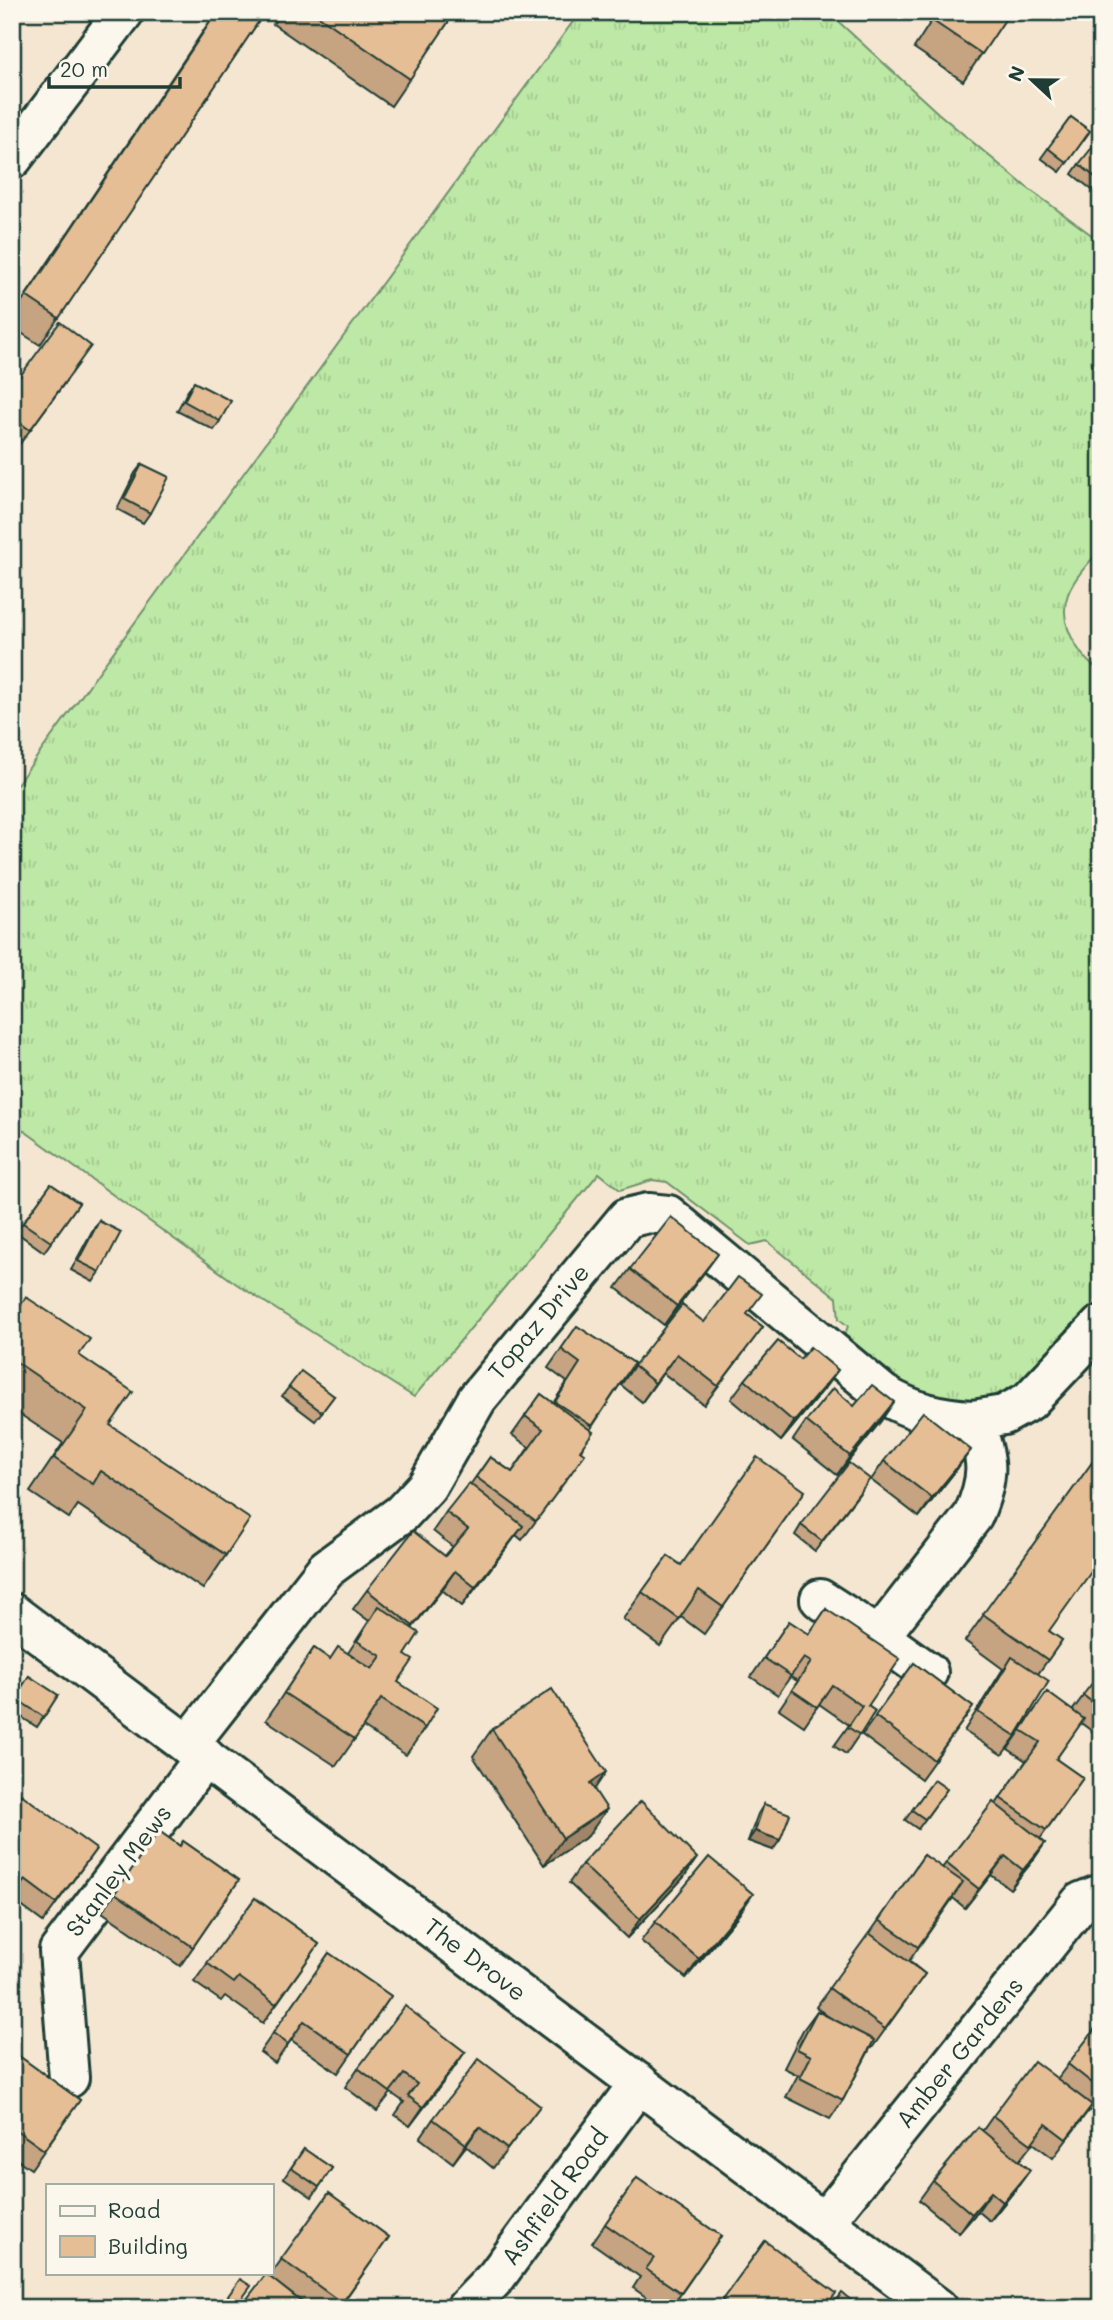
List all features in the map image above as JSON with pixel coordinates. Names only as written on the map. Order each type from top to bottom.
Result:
[{"type":"street","points":[[12,159],[124,12]]},
{"type":"street","name":"Topaz Drive","points":[[196,1751],[326,1569],[402,1513],[427,1486],[477,1399],[627,1218],[648,1213],[668,1215],[884,1394],[909,1409],[938,1418],[973,1420],[1004,1415],[1030,1401],[1101,1325]]},
{"type":"street","points":[[879,1637],[973,1516],[983,1493],[986,1453],[973,1420]]},
{"type":"street","points":[[820,1600],[928,1672]]},
{"type":"street","name":"The Drove","points":[[12,1613],[826,2220],[938,2308]]},
{"type":"street","name":"Stanley Mews","points":[[69,2078],[59,1951],[196,1751]]},
{"type":"street","name":"Amber Gardens","points":[[826,2220],[1080,1902],[1101,1894]]},
{"type":"street","name":"Ashfield Road","points":[[466,2308],[496,2277],[639,2083]]},
{"type":"green space","points":[[580,12],[828,12],[938,113],[1025,186],[1101,242],[1101,549],[1081,572],[1068,594],[1065,618],[1077,647],[1090,663],[1101,670],[1101,1301],[1030,1380],[996,1398],[954,1405],[897,1385],[844,1337],[848,1326],[839,1319],[837,1298],[767,1241],[750,1245],[667,1182],[652,1180],[620,1190],[599,1173],[414,1397],[238,1285],[12,1122],[12,791]]},
{"type":"building","points":[[12,12],[20,12],[12,22]]},
{"type":"building","points":[[217,12],[265,12],[59,318],[26,296]]},
{"type":"building","points":[[313,12],[387,12],[399,21],[405,12],[455,12],[410,79]]},
{"type":"building","points":[[938,12],[1010,12],[982,54],[933,21]]},
{"type":"building","points":[[1071,117],[1090,131],[1067,163],[1048,148]]},
{"type":"building","points":[[1098,140],[1101,142],[1101,182],[1079,164]]},
{"type":"building","points":[[60,322],[91,346],[30,430],[12,417],[12,387]]},
{"type":"building","points":[[194,382],[231,401],[220,421],[184,401]]},
{"type":"building","points":[[142,464],[169,477],[150,513],[124,499]]},
{"type":"building","points":[[51,1184],[79,1203],[51,1242],[23,1223]]},
{"type":"building","points":[[671,1217],[718,1254],[677,1306],[630,1269]]},
{"type":"building","points":[[99,1221],[121,1232],[100,1272],[78,1261]]},
{"type":"building","points":[[738,1277],[762,1294],[747,1314],[763,1327],[718,1386],[677,1354],[655,1383],[634,1366],[682,1305],[704,1322]]},
{"type":"building","points":[[26,1297],[90,1339],[79,1355],[133,1392],[110,1425],[250,1519],[226,1555],[101,1471],[93,1484],[54,1458],[87,1410],[12,1359],[12,1305],[18,1309]]},
{"type":"building","points":[[577,1326],[634,1363],[592,1426],[555,1402],[580,1363],[561,1349]]},
{"type":"building","points":[[778,1341],[800,1359],[810,1347],[838,1370],[794,1422],[745,1380]]},
{"type":"building","points":[[301,1371],[334,1396],[322,1412],[289,1387]]},
{"type":"building","points":[[872,1385],[894,1402],[850,1456],[806,1421],[833,1388],[854,1406]]},
{"type":"building","points":[[541,1394],[593,1432],[580,1450],[585,1454],[536,1521],[476,1477],[490,1457],[512,1472],[543,1429],[525,1416]]},
{"type":"building","points":[[923,1412],[971,1450],[932,1498],[884,1461]]},
{"type":"building","points":[[1101,1450],[1101,1558],[1049,1631],[1062,1640],[1048,1660],[983,1614]]},
{"type":"building","points":[[757,1457],[805,1491],[723,1607],[699,1590],[679,1619],[642,1592],[668,1556],[681,1565]]},
{"type":"building","points":[[849,1463],[870,1479],[822,1541],[801,1525]]},
{"type":"building","points":[[469,1483],[523,1526],[475,1587],[455,1571],[413,1626],[367,1590],[413,1531],[445,1556],[468,1529],[446,1512]]},
{"type":"building","points":[[379,1606],[419,1633],[405,1655],[413,1660],[398,1682],[437,1708],[425,1728],[381,1699],[355,1739],[284,1693],[314,1648],[330,1659],[338,1647],[372,1669],[381,1656],[357,1641]]},
{"type":"building","points":[[826,1609],[900,1659],[868,1706],[875,1711],[860,1735],[848,1727],[862,1706],[832,1685],[817,1707],[792,1690],[811,1662],[804,1658],[791,1676],[764,1658],[789,1621],[809,1634]]},
{"type":"building","points":[[1012,1657],[1049,1681],[1016,1736],[978,1712]]},
{"type":"building","points":[[914,1663],[973,1707],[934,1760],[875,1716]]},
{"type":"building","points":[[1101,1672],[1101,1709],[1083,1695]]},
{"type":"building","points":[[29,1676],[58,1695],[44,1717],[15,1698]]},
{"type":"building","points":[[552,1689],[606,1772],[590,1783],[607,1809],[563,1838],[492,1729]]},
{"type":"building","points":[[1047,1692],[1084,1719],[1056,1759],[1083,1778],[1046,1830],[1000,1798],[1040,1742],[1021,1730]]},
{"type":"building","points":[[934,1780],[947,1789],[925,1819],[912,1810]]},
{"type":"building","points":[[21,1794],[96,1849],[56,1903],[25,1880],[18,1889],[12,1885],[12,1805]]},
{"type":"building","points":[[641,1801],[697,1858],[640,1919],[582,1864]]},
{"type":"building","points":[[993,1802],[1045,1843],[1023,1870],[1005,1856],[979,1889],[946,1863]]},
{"type":"building","points":[[764,1804],[790,1814],[780,1840],[755,1831]]},
{"type":"building","points":[[159,1831],[180,1846],[183,1841],[239,1880],[193,1947],[115,1893]]},
{"type":"building","points":[[924,1855],[963,1882],[918,1947],[879,1920]]},
{"type":"building","points":[[709,1857],[753,1894],[699,1959],[655,1922]]},
{"type":"building","points":[[255,1898],[319,1944],[276,2004],[239,1977],[234,1983],[207,1963]]},
{"type":"building","points":[[869,1933],[925,1974],[885,2029],[829,1988]]},
{"type":"building","points":[[329,1953],[391,1996],[351,2054],[304,2021],[288,2044],[273,2033]]},
{"type":"building","points":[[405,2006],[465,2052],[423,2107],[408,2096],[417,2084],[404,2074],[390,2092],[358,2068]]},
{"type":"building","points":[[817,2011],[874,2040],[843,2100],[800,2078],[811,2056],[797,2049]]},
{"type":"building","points":[[1101,2021],[1101,2090],[1068,2064]]},
{"type":"building","points":[[12,2051],[80,2100],[44,2150],[12,2127]]},
{"type":"building","points":[[479,2059],[540,2106],[507,2149],[479,2127],[466,2144],[433,2119]]},
{"type":"building","points":[[1034,2061],[1092,2105],[1066,2139],[1046,2124],[1031,2144],[993,2116]]},
{"type":"building","points":[[978,2127],[1030,2170],[1003,2202],[991,2192],[972,2214],[933,2181]]},
{"type":"building","points":[[304,2149],[332,2168],[319,2187],[291,2168]]},
{"type":"building","points":[[637,2178],[721,2236],[681,2293],[646,2269],[654,2258],[605,2224]]},
{"type":"building","points":[[329,2193],[389,2237],[342,2303],[281,2259]]},
{"type":"building","points":[[765,2241],[836,2293],[825,2308],[757,2308],[751,2304],[748,2308],[732,2308],[722,2300]]},
{"type":"building","points":[[266,2274],[309,2308],[240,2308]]},
{"type":"building","points":[[240,2279],[251,2286],[235,2308],[224,2308],[221,2306]]},
{"type":"building","points":[[842,2293],[861,2308],[831,2308]]}]
